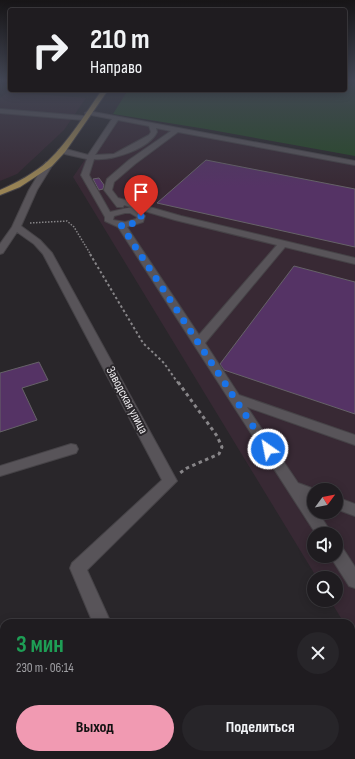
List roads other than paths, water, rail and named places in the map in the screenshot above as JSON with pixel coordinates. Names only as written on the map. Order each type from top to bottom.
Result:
[{"type":"main road","points":[[0,193],[17,185],[49,164],[62,150],[86,116]]},
{"type":"street","points":[[76,115],[116,118],[152,124],[355,163]]},
{"type":"street","points":[[116,118],[92,154],[85,175],[110,221],[121,225],[178,218]]},
{"type":"street","points":[[62,150],[70,154],[116,156],[152,136],[154,132],[152,124]]},
{"type":"street","points":[[125,210],[114,199],[108,190],[110,181],[132,162],[178,129]]},
{"type":"street","points":[[165,138],[185,135],[206,135]]},
{"type":"street","points":[[0,251],[17,226],[33,190],[49,164]]},
{"type":"street","points":[[17,185],[33,190]]},
{"type":"street","points":[[114,199],[178,218],[282,245],[355,261]]},
{"type":"street","points":[[109,217],[111,214],[125,210],[178,218]]},
{"type":"street","points":[[136,223],[140,220],[141,216],[138,213]]},
{"type":"street","points":[[121,225],[320,527]]},
{"type":"street","name":"Заводская улица","points":[[17,226],[37,242],[47,253],[170,481],[78,568],[100,619]]},
{"type":"street","points":[[198,343],[282,245]]},
{"type":"street","points":[[235,398],[355,440]]},
{"type":"street","points":[[0,471],[71,449]]},
{"type":"street","points":[[294,487],[307,492]]},
{"type":"street","points":[[343,506],[355,510]]},
{"type":"street","points":[[343,563],[355,581]]}]
